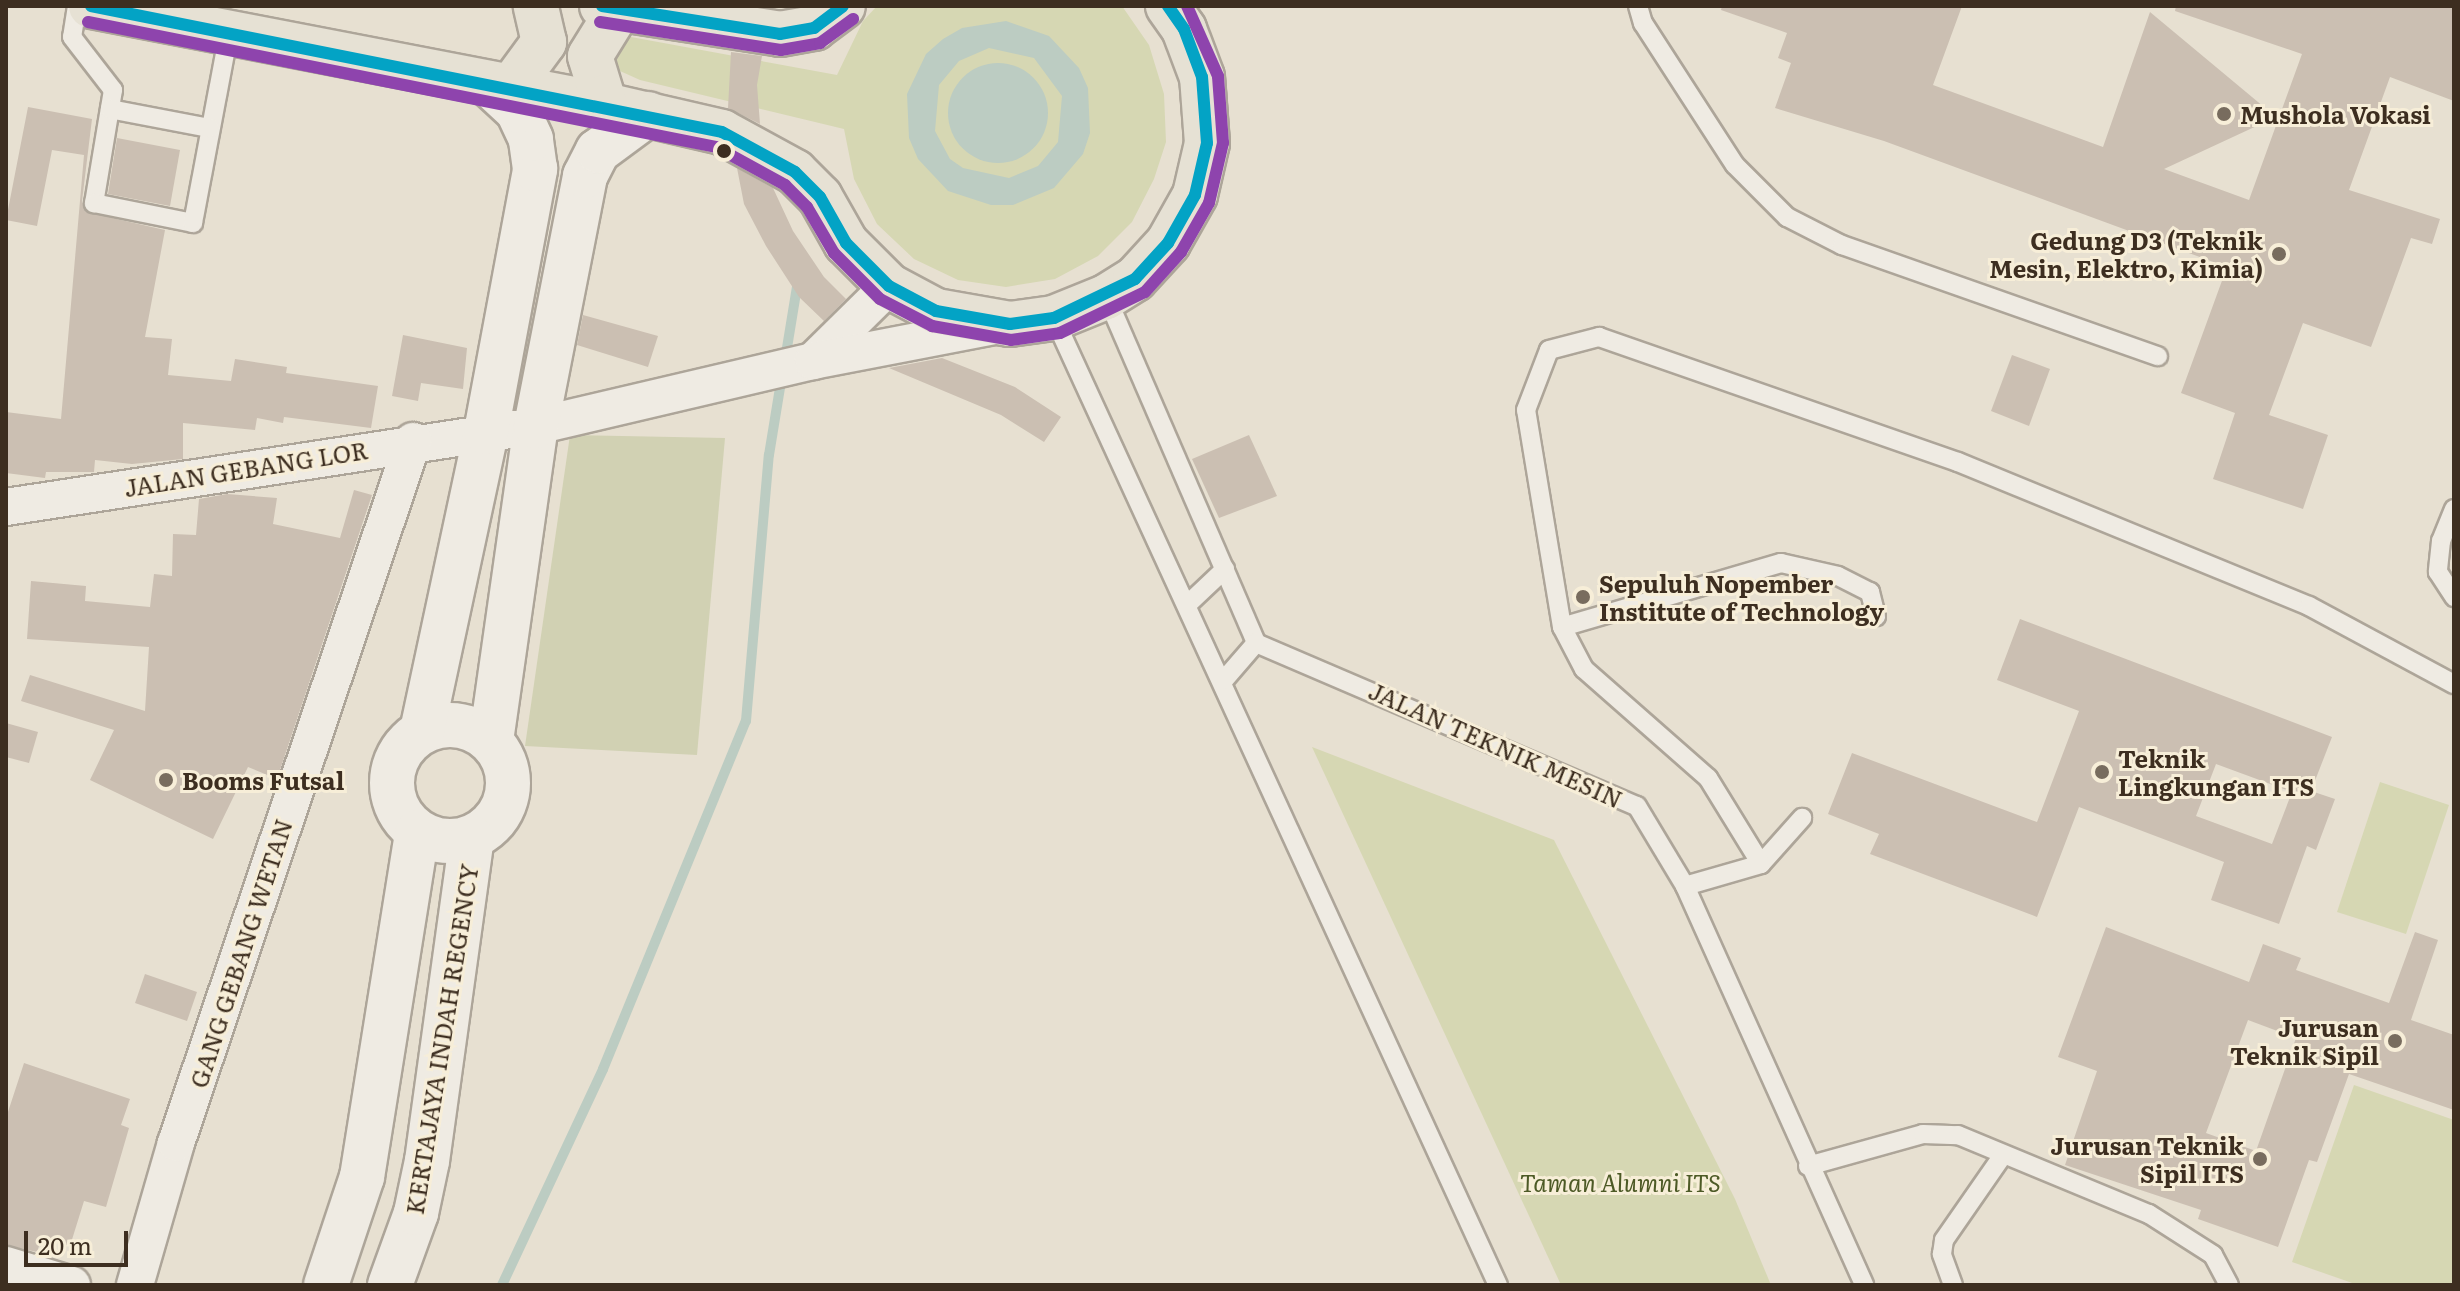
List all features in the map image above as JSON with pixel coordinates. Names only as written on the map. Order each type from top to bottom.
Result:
[{"type":"main road","points":[[91,6],[605,105],[722,132],[795,172],[820,197],[846,243],[889,286],[936,311],[1010,324],[1054,318],[1106,297],[1135,279],[1168,243],[1195,195],[1207,143],[1202,77],[1184,29],[1168,6]]},
{"type":"main road","points":[[500,85],[544,42],[536,6]]},
{"type":"main road","points":[[605,105],[590,56],[611,8],[725,16],[780,34],[814,28],[843,6]]},
{"type":"street","points":[[422,731],[486,432],[535,169],[531,139],[518,111],[500,85]]},
{"type":"street","points":[[491,741],[536,426],[585,176],[598,151],[648,114]]},
{"type":"street","points":[[808,362],[889,286]]},
{"type":"street","points":[[486,432],[536,426],[808,362],[1010,324]]},
{"type":"street","name":"JALAN GEBANG LOR","points":[[6,507],[486,432]]},
{"type":"street","name":"GANG GEBANG WETAN","points":[[135,1285],[176,1143],[413,441]]},
{"type":"street","points":[[463,726],[491,741],[504,761],[509,783],[504,806],[492,825],[472,838],[444,842],[417,832],[399,815],[391,793],[392,768],[403,746],[422,731],[463,726]]},
{"type":"street","points":[[326,1285],[368,1147],[417,832]]},
{"type":"street","name":"KERTAJAYA INDAH REGENCY","points":[[390,1285],[416,1213],[427,1161],[472,838]]},
{"type":"street","points":[[6,1265],[72,1285]]},
{"type":"lane","points":[[77,6],[72,37],[113,90],[94,203],[193,223],[229,33]]},
{"type":"lane","points":[[1643,12],[1735,165],[1787,217],[1842,245],[2158,356]]},
{"type":"lane","points":[[110,109],[210,128]]},
{"type":"lane","points":[[1106,297],[1256,643],[1224,680]]},
{"type":"lane","points":[[1054,318],[1224,680],[1498,1285]]},
{"type":"lane","points":[[1761,864],[1708,778],[1584,669],[1562,627],[1526,410],[1549,350],[1599,337],[1958,462],[2309,606],[2454,684]]},
{"type":"lane","points":[[2454,509],[2441,541],[2438,572],[2454,597]]},
{"type":"lane","points":[[1562,627],[1781,563],[1838,576],[1870,592],[1876,616]]},
{"type":"lane","points":[[1188,604],[1225,569]]},
{"type":"lane","name":"JALAN TEKNIK MESIN","points":[[1256,643],[1637,806],[1685,886],[1864,1285]]},
{"type":"lane","points":[[1685,886],[1761,864],[1802,818]]},
{"type":"lane","points":[[1808,1166],[1923,1134],[1958,1135],[2149,1214],[2213,1255],[2229,1285]]},
{"type":"lane","points":[[1953,1285],[1942,1254],[1944,1240],[2003,1155]]},
{"type":"green space","points":[[877,6],[1122,6],[1149,45],[1164,94],[1166,142],[1154,179],[1132,222],[1098,256],[1055,279],[1006,287],[958,280],[914,259],[877,224],[854,179],[844,129],[640,80],[620,71],[612,59],[618,42],[631,37],[837,75],[863,21]]},
{"type":"green space","points":[[570,435],[725,438],[697,755],[525,746]]},
{"type":"green space","name":"Taman Alumni ITS","points":[[1312,747],[1554,840],[1735,1199],[1771,1285],[1561,1285]]},
{"type":"green space","points":[[2380,782],[2449,805],[2406,934],[2337,912]]},
{"type":"green space","points":[[2354,1085],[2454,1120],[2454,1285],[2358,1285],[2292,1262]]},
{"type":"shaded area","points":[[1006,21],[1049,36],[1079,68],[1088,88],[1090,133],[1083,154],[1054,188],[1013,205],[991,205],[948,191],[918,159],[909,138],[907,94],[926,54],[962,28]],"holes":[[[989,48],[1034,58],[1062,96],[1058,142],[1038,166],[1009,178],[963,168],[950,159],[935,131],[939,85],[959,61]]]},
{"type":"shaded area","points":[[998,63],[1026,71],[1040,85],[1048,113],[1040,141],[1026,155],[998,163],[970,155],[956,141],[948,113],[956,85],[970,71]]},
{"type":"building","points":[[1722,6],[1962,6],[1933,85],[2103,147],[2150,12],[2276,117],[2164,169],[2249,200],[2302,54],[2175,11],[2176,6],[2454,6],[2454,101],[2390,77],[2349,190],[2440,219],[2432,244],[2411,238],[2371,347],[2303,323],[2269,415],[2328,435],[2303,509],[2213,479],[2235,413],[2181,393],[2227,267],[1884,141],[1775,108],[1791,63],[1778,58],[1787,33],[1721,10]]},
{"type":"building","points":[[731,52],[762,56],[757,85],[760,124],[728,108]]},
{"type":"building","points":[[28,107],[92,119],[82,201],[86,212],[165,230],[145,337],[172,339],[168,375],[231,381],[235,359],[287,367],[286,373],[378,386],[371,428],[284,417],[283,423],[257,418],[255,430],[183,423],[183,459],[132,464],[95,460],[94,472],[46,472],[45,478],[6,473],[6,412],[61,419],[84,155],[52,150],[37,226],[6,220]]},
{"type":"building","points":[[117,138],[180,150],[170,206],[108,194]]},
{"type":"building","points":[[737,168],[773,188],[793,231],[824,277],[846,299],[824,321],[799,297],[766,246],[744,204]]},
{"type":"building","points":[[583,315],[658,336],[648,367],[577,345]]},
{"type":"building","points":[[403,335],[467,348],[463,389],[421,383],[418,401],[392,396]]},
{"type":"building","points":[[2012,355],[2050,369],[2029,426],[1991,411]]},
{"type":"building","points":[[942,358],[1015,387],[1061,417],[1044,442],[1001,415],[889,368]]},
{"type":"building","points":[[1249,435],[1277,496],[1219,518],[1192,459]]},
{"type":"building","points":[[354,490],[372,495],[277,779],[248,767],[213,839],[90,780],[114,730],[21,701],[30,675],[145,711],[149,647],[27,639],[31,581],[86,586],[85,601],[150,607],[154,574],[172,576],[173,534],[196,535],[199,499],[227,494],[277,498],[273,524],[340,538]]},
{"type":"building","name":"Teknik Lingkungan ITS","points":[[2020,619],[2332,737],[2311,791],[2335,799],[2316,850],[2307,846],[2279,924],[2211,900],[2224,862],[2079,807],[2037,917],[1870,854],[1879,834],[1828,814],[1852,753],[2037,822],[2079,711],[1997,680]],"holes":[[[2216,764],[2292,792],[2272,844],[2196,816]]]},
{"type":"building","points":[[6,723],[38,732],[29,763],[6,757]]},
{"type":"building","points":[[2106,927],[2249,982],[2263,944],[2301,958],[2296,970],[2389,1003],[2415,932],[2438,940],[2411,1020],[2454,1035],[2454,1110],[2349,1074],[2317,1162],[2309,1160],[2278,1247],[2198,1219],[2201,1210],[2065,1165],[2097,1071],[2058,1057]],"holes":[[[2248,1020],[2296,1038],[2256,1151],[2206,1133]]]},
{"type":"building","points":[[145,974],[197,992],[187,1021],[135,1003]]},
{"type":"building","points":[[24,1063],[130,1099],[121,1125],[129,1128],[106,1207],[84,1201],[70,1246],[42,1237],[37,1252],[6,1245],[6,1118]]},
{"type":"waterway","points":[[785,360],[798,281]]},
{"type":"waterway","points":[[502,1285],[603,1069],[746,721],[769,455],[782,376]]},
{"type":"transit line","points":[[91,6],[722,132],[795,172],[820,197],[846,243],[889,286],[936,311],[1010,324],[1054,318],[1135,279],[1168,243],[1195,195],[1207,143],[1202,77],[1184,29],[1168,6]]},
{"type":"transit line","points":[[602,6],[780,34],[814,28],[843,6]]},
{"type":"transit line","points":[[88,22],[716,147],[785,185],[807,207],[834,253],[880,299],[932,326],[1011,340],[1060,333],[1145,292],[1181,252],[1209,203],[1223,143],[1218,76],[1187,6]]},
{"type":"transit line","points":[[600,22],[781,50],[820,43],[853,19]]},
{"type":"place","name":"Mushola Vokasi","points":[[2224,114]]},
{"type":"place","name":"Gedung D3 (Teknik Mesin, Elektro, Kimia)","points":[[2279,254]]},
{"type":"place","name":"Sepuluh Nopember Institute of Technology","points":[[1583,597]]},
{"type":"place","name":"Teknik Lingkungan ITS","points":[[2102,772]]},
{"type":"place","name":"Booms Futsal","points":[[166,780]]},
{"type":"place","name":"Jurusan Teknik Sipil","points":[[2395,1041]]},
{"type":"place","name":"Jurusan Teknik Sipil ITS","points":[[2260,1159]]}]
